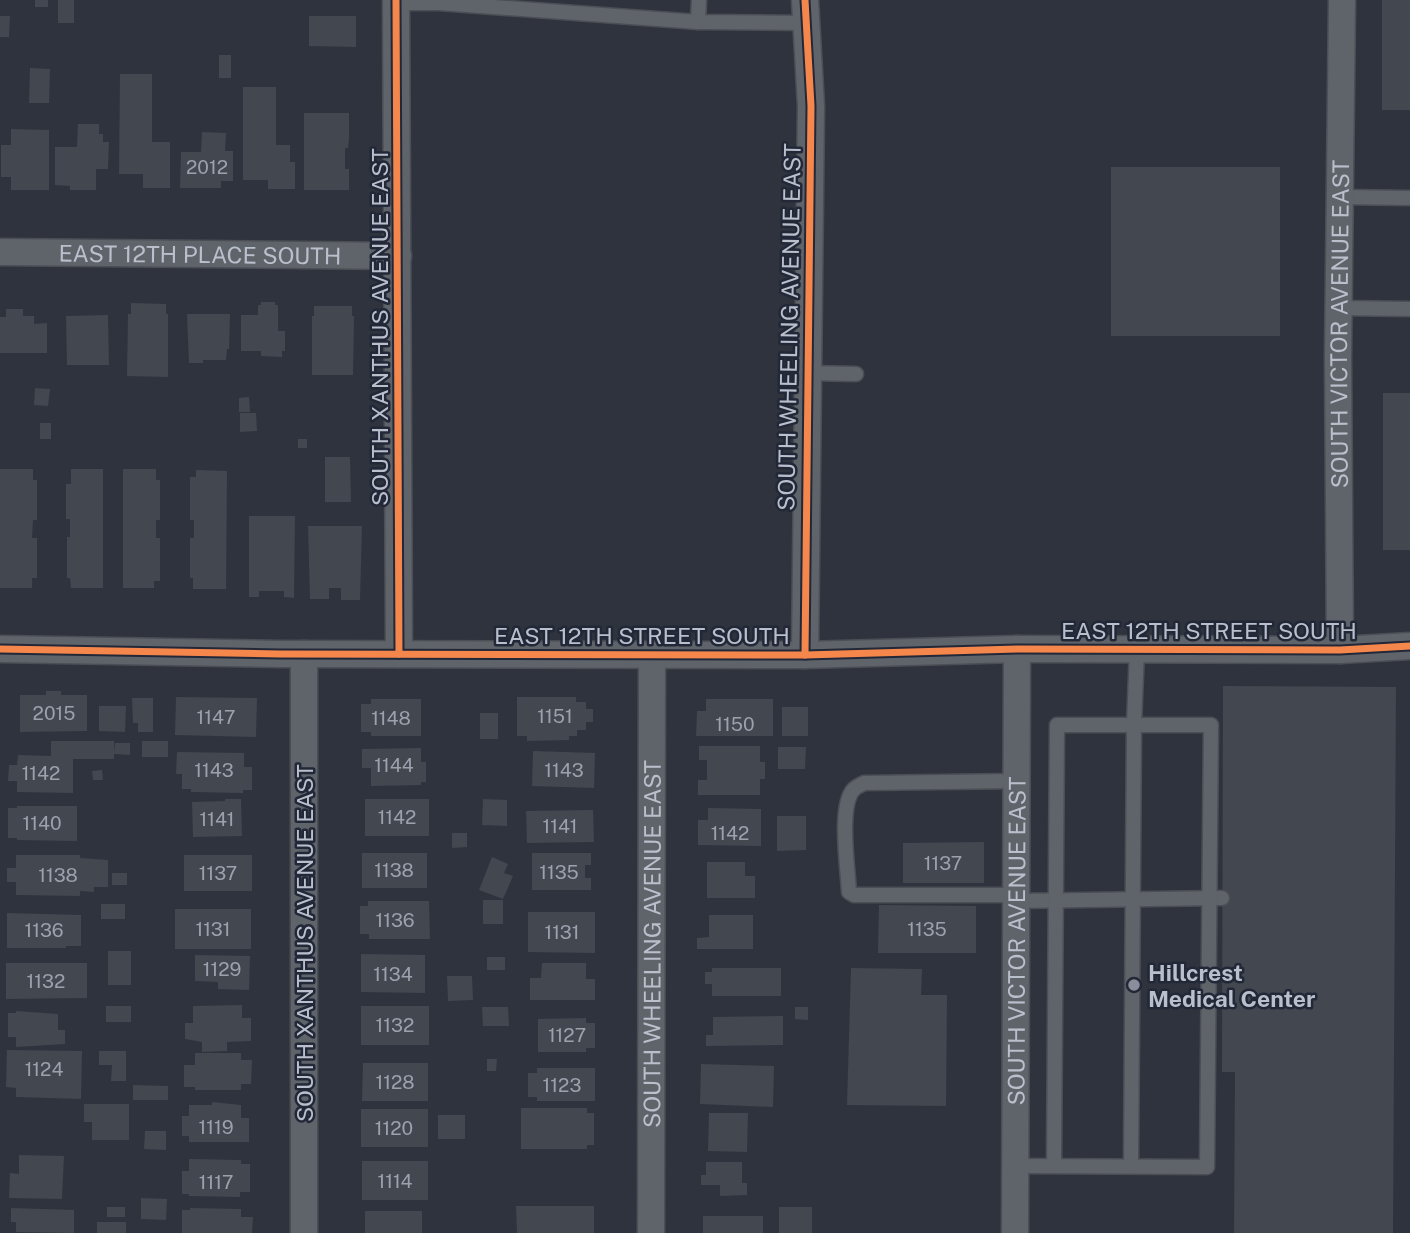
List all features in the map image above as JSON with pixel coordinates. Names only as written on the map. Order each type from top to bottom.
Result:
[{"type":"street","name":"SOUTH VICTOR AVENUE EAST","points":[[1340,650],[1342,0]]},
{"type":"street","name":"SOUTH XANTHUS AVENUE EAST","points":[[397,1],[399,654]]},
{"type":"street","name":"SOUTH WHEELING AVENUE EAST","points":[[805,12],[811,106],[805,655]]},
{"type":"street","name":"EAST 12TH PLACE SOUTH","points":[[0,252],[398,256]]},
{"type":"street","name":"EAST 12TH STREET SOUTH","points":[[0,649],[304,654],[805,655],[1017,649],[1340,650],[1410,646]]},
{"type":"street","name":"SOUTH VICTOR AVENUE EAST","points":[[1015,1233],[1017,649]]},
{"type":"street","name":"SOUTH XANTHUS AVENUE EAST","points":[[304,654],[304,1233]]},
{"type":"street","name":"SOUTH WHEELING AVENUE EAST","points":[[651,1233],[652,655]]},
{"type":"lane","points":[[698,22],[699,0]]},
{"type":"lane","points":[[397,1],[698,22],[805,12]]},
{"type":"lane","points":[[1340,197],[1410,198]]},
{"type":"lane","points":[[1339,308],[1410,309]]},
{"type":"lane","points":[[808,373],[856,374]]},
{"type":"lane","points":[[1131,1166],[1134,725],[1137,649]]},
{"type":"lane","points":[[1015,1166],[1207,1167],[1216,898],[1211,725],[1057,725],[1054,1166]]},
{"type":"lane","points":[[1016,781],[864,783],[853,789],[847,805],[849,892],[854,895],[1057,900],[1216,898]]},
{"type":"building","points":[[35,0],[48,0],[48,7],[35,7]]},
{"type":"building","points":[[58,0],[74,0],[74,23],[58,23]]},
{"type":"building","points":[[1382,0],[1410,0],[1410,110],[1382,110]]},
{"type":"building","points":[[0,16],[10,16],[9,37],[0,37]]},
{"type":"building","points":[[309,16],[356,16],[356,47],[309,46]]},
{"type":"building","points":[[219,55],[231,55],[231,78],[219,78]]},
{"type":"building","points":[[30,68],[50,69],[49,103],[29,103]]},
{"type":"building","points":[[120,74],[152,74],[152,142],[170,142],[170,188],[143,188],[143,174],[119,174]]},
{"type":"building","points":[[243,87],[276,87],[276,145],[290,145],[290,162],[295,162],[295,189],[268,189],[268,180],[243,180]]},
{"type":"building","points":[[304,113],[349,113],[345,169],[349,169],[349,190],[304,190]]},
{"type":"building","points":[[78,124],[99,124],[99,134],[103,134],[103,142],[109,142],[108,169],[96,169],[96,190],[70,190],[70,186],[55,185],[55,147],[77,147]]},
{"type":"building","points":[[11,129],[49,130],[49,190],[11,190],[11,177],[1,177],[1,145],[11,145]]},
{"type":"building","points":[[202,132],[226,133],[225,151],[233,151],[233,181],[221,181],[221,188],[180,188],[181,152],[201,152]]},
{"type":"building","points":[[1111,167],[1280,167],[1280,336],[1111,336]]},
{"type":"building","points":[[261,302],[275,302],[275,305],[278,305],[278,331],[285,331],[285,351],[282,351],[282,357],[261,356],[261,351],[241,351],[241,315],[258,315],[258,305],[261,305]]},
{"type":"building","points":[[131,303],[166,304],[168,377],[127,376],[128,314],[131,314]]},
{"type":"building","points":[[314,306],[352,306],[353,375],[312,375]]},
{"type":"building","points":[[6,309],[23,309],[23,316],[34,316],[34,324],[47,323],[47,353],[0,353],[0,317],[6,317]]},
{"type":"building","points":[[187,314],[230,314],[226,360],[189,363]]},
{"type":"building","points":[[108,315],[109,365],[67,365],[66,316]]},
{"type":"building","points":[[35,388],[50,389],[48,406],[34,405]]},
{"type":"building","points":[[1383,393],[1410,393],[1410,550],[1383,550]]},
{"type":"building","points":[[249,397],[250,412],[239,412],[239,398]]},
{"type":"building","points":[[240,413],[256,413],[257,431],[240,432]]},
{"type":"building","points":[[40,423],[51,423],[51,439],[40,439]]},
{"type":"building","points":[[298,439],[307,439],[307,448],[298,448]]},
{"type":"building","points":[[325,457],[350,457],[351,502],[325,502]]},
{"type":"building","points":[[0,469],[33,469],[33,480],[37,480],[37,520],[33,520],[32,538],[37,538],[37,578],[32,578],[32,588],[0,588]]},
{"type":"building","points":[[71,469],[103,469],[103,588],[71,588],[70,578],[67,578],[70,519],[66,519],[66,484],[71,484]]},
{"type":"building","points":[[123,469],[156,469],[156,480],[160,480],[160,520],[156,520],[156,538],[160,538],[160,581],[154,581],[154,588],[123,588]]},
{"type":"building","points":[[196,470],[227,471],[226,589],[193,589],[193,578],[190,578],[190,538],[194,538],[194,520],[190,520],[190,477],[196,477]]},
{"type":"building","points":[[249,516],[295,516],[294,598],[284,597],[284,591],[259,591],[259,597],[249,597]]},
{"type":"building","points":[[308,526],[362,526],[360,600],[341,600],[341,588],[329,588],[329,599],[310,599]]},
{"type":"building","name":"Hillcrest Medical Center","points":[[1223,686],[1396,687],[1393,1233],[1234,1233],[1235,1072],[1222,1072]]},
{"type":"building","points":[[46,691],[61,691],[61,695],[87,695],[87,731],[20,732],[20,695],[46,695]]},
{"type":"building","points":[[176,697],[257,698],[256,737],[175,735]]},
{"type":"building","points":[[517,697],[576,697],[576,702],[586,702],[586,709],[593,709],[593,722],[586,722],[586,730],[577,730],[577,736],[569,736],[569,740],[527,741],[527,736],[517,736]]},
{"type":"building","points":[[132,698],[153,698],[153,732],[138,732],[138,723],[133,723]]},
{"type":"building","points":[[371,699],[421,699],[421,736],[371,736],[371,732],[361,732],[361,704],[371,704]]},
{"type":"building","points":[[706,699],[773,699],[773,736],[696,736],[697,711],[706,711]]},
{"type":"building","points":[[99,706],[126,706],[125,732],[99,731]]},
{"type":"building","points":[[782,707],[808,707],[808,736],[782,736]]},
{"type":"building","points":[[480,713],[498,713],[498,739],[480,739]]},
{"type":"building","points":[[51,741],[114,741],[114,752],[115,743],[130,743],[130,755],[114,754],[114,759],[73,759],[73,793],[17,792],[17,781],[8,781],[9,765],[17,765],[18,755],[51,756]]},
{"type":"building","points":[[142,741],[168,741],[168,757],[142,757]]},
{"type":"building","points":[[699,746],[760,746],[760,762],[765,762],[765,779],[760,779],[760,795],[698,795],[698,780],[707,780],[707,760],[699,760]]},
{"type":"building","points":[[778,747],[806,747],[805,769],[778,769]]},
{"type":"building","points":[[421,748],[421,762],[426,762],[426,782],[421,782],[421,785],[371,786],[371,768],[362,768],[362,749]]},
{"type":"building","points":[[533,751],[595,753],[594,788],[532,786]]},
{"type":"building","points":[[177,752],[244,753],[244,767],[252,767],[252,790],[243,790],[243,793],[191,792],[191,789],[182,789],[182,774],[176,774]]},
{"type":"building","points":[[102,770],[103,780],[93,780],[92,771]]},
{"type":"building","points":[[241,799],[242,836],[193,837],[192,802]]},
{"type":"building","points":[[365,799],[429,799],[429,836],[365,836]]},
{"type":"building","points":[[483,799],[507,800],[507,826],[482,825]]},
{"type":"building","points":[[77,806],[77,841],[8,838],[8,808]]},
{"type":"building","points":[[708,808],[761,809],[761,846],[698,845],[698,820],[708,820]]},
{"type":"building","points":[[593,810],[594,842],[527,843],[526,811]]},
{"type":"building","points":[[777,816],[806,816],[806,850],[777,851]]},
{"type":"building","points":[[452,833],[467,833],[467,847],[452,848]]},
{"type":"building","points":[[984,842],[984,883],[903,883],[903,843]]},
{"type":"building","points":[[362,853],[427,853],[427,888],[362,888]]},
{"type":"building","points":[[532,853],[591,853],[591,865],[585,865],[585,878],[591,878],[591,890],[532,890]]},
{"type":"building","points":[[16,855],[80,855],[80,858],[108,860],[108,887],[94,887],[94,892],[80,891],[80,896],[16,895],[16,882],[7,882],[7,868],[16,868]]},
{"type":"building","points":[[184,855],[252,855],[252,891],[184,891]]},
{"type":"building","points":[[492,857],[508,864],[504,873],[513,876],[503,899],[479,890]]},
{"type":"building","points":[[707,862],[745,862],[745,876],[755,876],[755,898],[707,898]]},
{"type":"building","points":[[112,873],[127,873],[127,885],[112,885]]},
{"type":"building","points":[[483,900],[503,900],[503,924],[483,924]]},
{"type":"building","points":[[368,901],[429,901],[430,939],[369,939],[369,934],[360,934],[360,906],[368,906]]},
{"type":"building","points":[[101,904],[125,904],[125,919],[101,919]]},
{"type":"building","points":[[879,905],[976,906],[976,953],[878,953]]},
{"type":"building","points":[[175,909],[251,909],[251,949],[175,949]]},
{"type":"building","points":[[528,912],[595,912],[595,953],[528,952]]},
{"type":"building","points":[[7,913],[81,915],[81,946],[7,948]]},
{"type":"building","points":[[709,915],[753,915],[753,949],[697,949],[697,938],[709,937]]},
{"type":"building","points":[[108,951],[131,951],[131,985],[108,985]]},
{"type":"building","points":[[361,954],[425,955],[425,993],[361,992]]},
{"type":"building","points":[[195,955],[250,956],[249,990],[218,989],[218,982],[195,981]]},
{"type":"building","points":[[487,957],[505,957],[505,970],[487,970]]},
{"type":"building","points":[[6,963],[87,963],[87,998],[6,999]]},
{"type":"building","points":[[542,963],[586,963],[586,979],[595,979],[595,1000],[530,1000],[530,978],[541,978]]},
{"type":"building","points":[[712,968],[781,968],[781,996],[712,996],[712,984],[705,984],[705,972],[712,972]]},
{"type":"building","points":[[851,968],[922,969],[921,995],[947,995],[946,1106],[847,1105]]},
{"type":"building","points":[[447,976],[472,976],[473,1000],[448,1001]]},
{"type":"building","points":[[242,1005],[242,1018],[251,1018],[251,1041],[227,1042],[227,1051],[202,1052],[202,1042],[185,1039],[185,1023],[193,1023],[193,1006]]},
{"type":"building","points":[[106,1006],[131,1006],[131,1022],[106,1022]]},
{"type":"building","points":[[361,1006],[429,1006],[429,1045],[361,1045]]},
{"type":"building","points":[[482,1007],[508,1007],[509,1026],[483,1026]]},
{"type":"building","points":[[795,1007],[808,1007],[808,1020],[795,1019]]},
{"type":"building","points":[[16,1011],[58,1014],[58,1030],[65,1030],[65,1044],[16,1047],[16,1037],[8,1037],[8,1013]]},
{"type":"building","points":[[783,1016],[783,1045],[706,1046],[706,1035],[713,1035],[713,1017]]},
{"type":"building","points":[[586,1018],[586,1023],[595,1023],[595,1048],[586,1048],[586,1052],[538,1052],[538,1019]]},
{"type":"building","points":[[7,1050],[82,1051],[81,1099],[16,1097],[16,1088],[6,1087]]},
{"type":"building","points":[[99,1051],[126,1051],[126,1081],[111,1081],[112,1065],[99,1065]]},
{"type":"building","points":[[195,1053],[241,1053],[241,1060],[252,1060],[251,1084],[241,1084],[241,1090],[195,1090],[195,1087],[184,1087],[184,1065],[195,1065]]},
{"type":"building","points":[[487,1059],[497,1059],[496,1071],[487,1071]]},
{"type":"building","points":[[363,1063],[428,1063],[428,1101],[362,1101]]},
{"type":"building","points":[[701,1064],[774,1066],[773,1107],[700,1104]]},
{"type":"building","points":[[537,1068],[595,1068],[595,1101],[537,1101],[537,1097],[528,1097],[528,1073],[537,1073]]},
{"type":"building","points":[[133,1085],[168,1086],[168,1100],[133,1100]]},
{"type":"building","points":[[212,1102],[241,1105],[241,1118],[249,1118],[249,1142],[189,1142],[189,1136],[182,1136],[182,1116],[189,1116],[189,1105],[212,1105]]},
{"type":"building","points":[[84,1104],[129,1104],[129,1140],[92,1140],[92,1122],[84,1122]]},
{"type":"building","points":[[521,1108],[587,1108],[587,1113],[594,1113],[594,1145],[587,1145],[587,1149],[521,1149]]},
{"type":"building","points":[[361,1109],[428,1109],[428,1147],[361,1147]]},
{"type":"building","points":[[709,1113],[748,1113],[747,1152],[708,1151]]},
{"type":"building","points":[[438,1115],[465,1115],[465,1139],[438,1139]]},
{"type":"building","points":[[145,1131],[166,1131],[166,1150],[144,1149]]},
{"type":"building","points":[[19,1155],[64,1156],[62,1199],[9,1198],[10,1173],[19,1174]]},
{"type":"building","points":[[189,1159],[241,1160],[241,1164],[250,1164],[250,1192],[240,1192],[240,1197],[182,1194],[182,1171],[189,1171]]},
{"type":"building","points":[[362,1161],[428,1161],[428,1200],[362,1200]]},
{"type":"building","points":[[706,1162],[742,1162],[742,1183],[747,1183],[747,1195],[720,1196],[720,1185],[701,1185],[701,1175],[706,1175]]},
{"type":"building","points":[[141,1198],[167,1199],[166,1220],[141,1219]]},
{"type":"building","points":[[516,1206],[594,1206],[594,1233],[517,1233]]},
{"type":"building","points":[[107,1207],[125,1207],[125,1217],[107,1217]]},
{"type":"building","points":[[779,1207],[812,1207],[812,1233],[779,1233]]},
{"type":"building","points":[[11,1208],[74,1210],[74,1233],[16,1232],[16,1222],[11,1222]]},
{"type":"building","points":[[241,1209],[241,1217],[253,1217],[252,1233],[182,1233],[182,1210]]},
{"type":"building","points":[[365,1211],[422,1211],[422,1233],[365,1233]]},
{"type":"building","points":[[703,1216],[763,1216],[763,1233],[703,1233]]},
{"type":"building","points":[[97,1222],[126,1222],[126,1233],[97,1233]]},
{"type":"cycle path","points":[[396,0],[399,654]]},
{"type":"cycle path","points":[[805,0],[811,106],[805,655]]},
{"type":"cycle path","points":[[0,649],[279,654],[805,655],[1017,649],[1340,650],[1410,646]]},
{"type":"place","name":"Hillcrest Medical Center","points":[[1134,985]]}]
